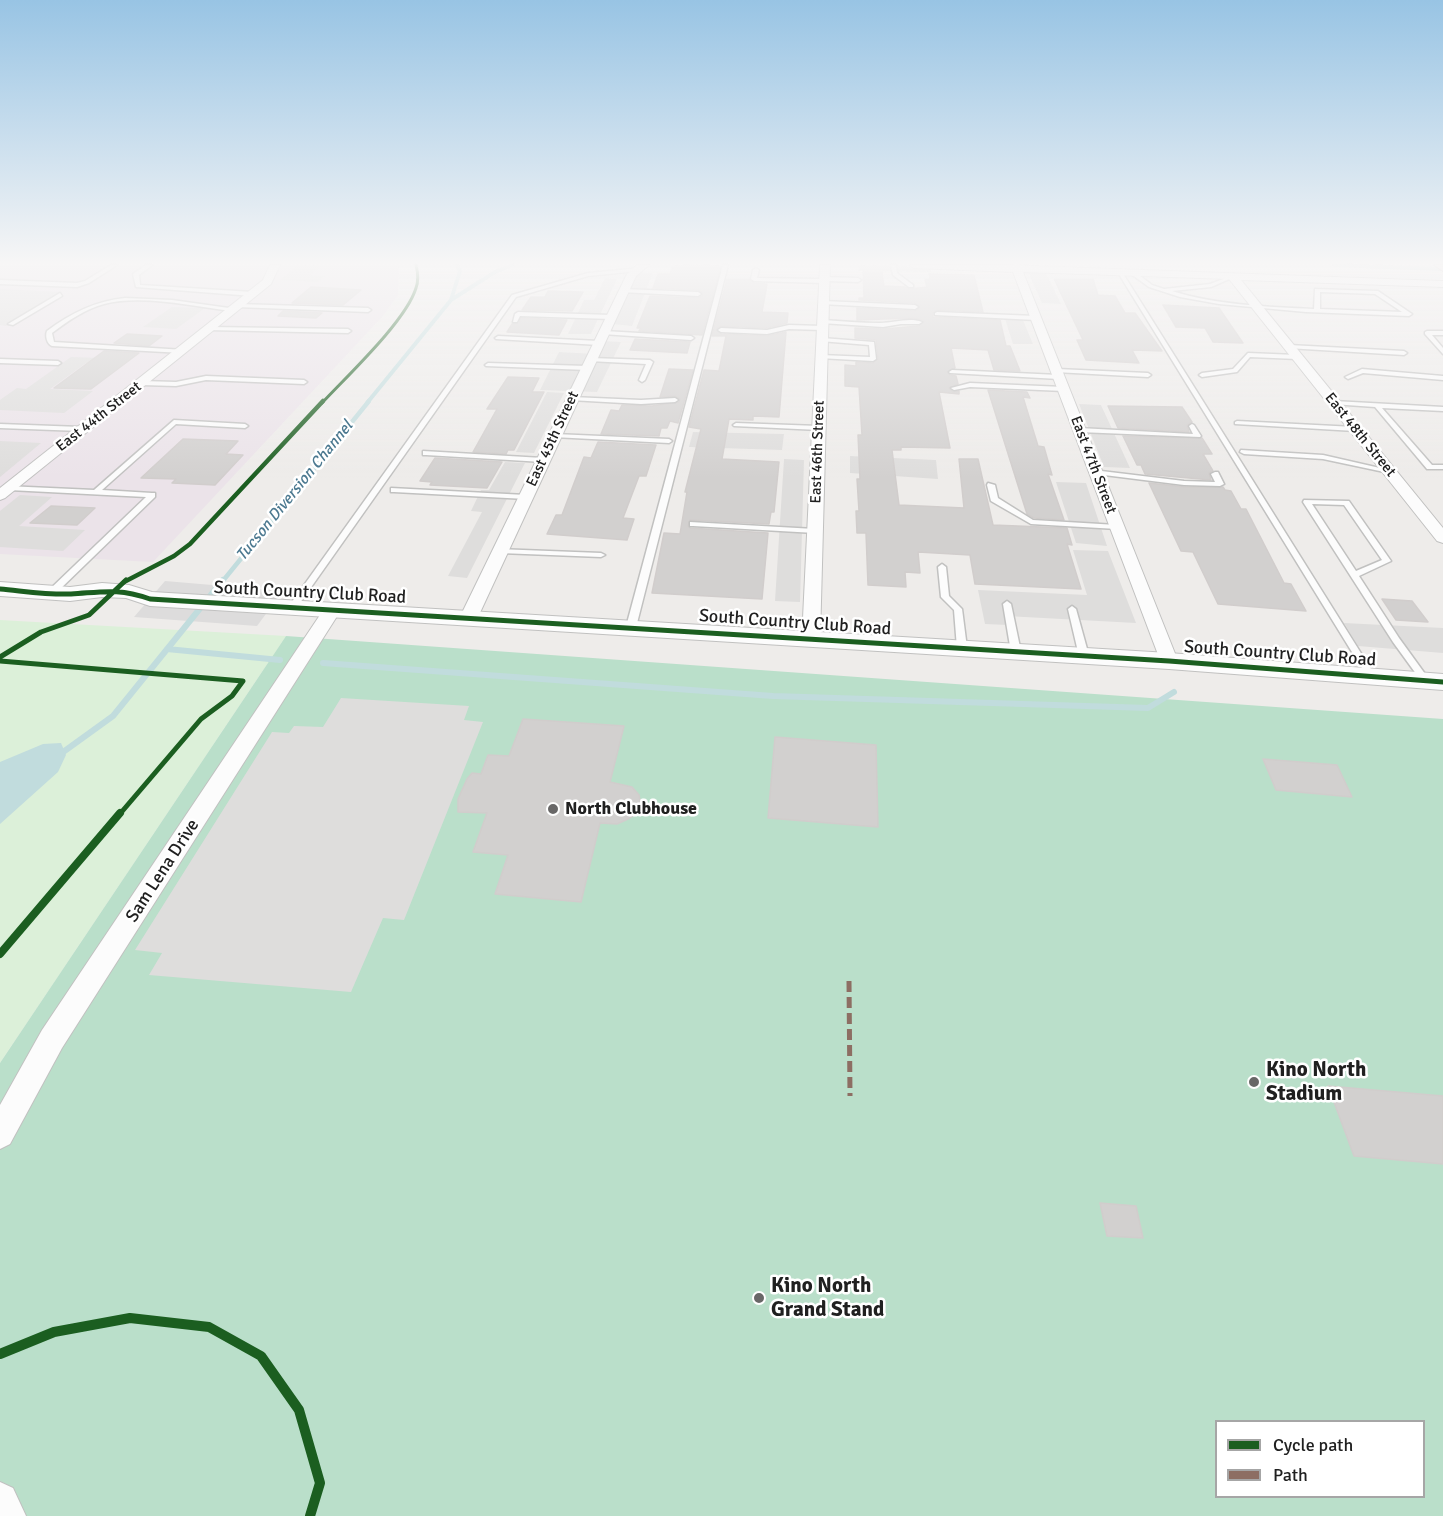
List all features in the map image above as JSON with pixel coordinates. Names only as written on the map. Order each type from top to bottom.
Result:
[{"type":"street","name":"East 44th Street","points":[[4,492],[202,336]]},
{"type":"street","name":"East 46th Street","points":[[811,639],[822,336]]},
{"type":"street","name":"East 47th Street","points":[[1043,336],[1169,661]]},
{"type":"street","name":"East 48th Street","points":[[1280,336],[1443,538]]},
{"type":"street","name":"East 45th Street","points":[[469,617],[601,338]]},
{"type":"street","name":"South Country Club Road","points":[[0,589],[61,593],[82,601],[116,603],[147,598],[282,608],[469,617],[1169,661],[1434,681]]},
{"type":"street","name":"Sam Lena Drive","points":[[0,1134],[27,1080],[52,1040],[332,610]]},
{"type":"street","points":[[0,1501],[8,1516]]},
{"type":"lane","points":[[49,336],[52,344],[183,351]]},
{"type":"lane","points":[[282,608],[484,336]]},
{"type":"lane","points":[[631,627],[707,336]]},
{"type":"lane","points":[[821,357],[873,359],[872,343],[844,336]]},
{"type":"lane","points":[[1159,336],[1371,676]]},
{"type":"lane","points":[[1429,336],[1443,352]]},
{"type":"lane","points":[[498,338],[692,338]]},
{"type":"lane","points":[[1202,375],[1235,371],[1248,355],[1293,352],[1404,353]]},
{"type":"lane","points":[[0,361],[58,363]]},
{"type":"lane","points":[[488,365],[650,362],[642,380]]},
{"type":"lane","points":[[1348,377],[1362,371],[1443,378]]},
{"type":"lane","points":[[952,372],[1060,379]]},
{"type":"lane","points":[[954,388],[970,385],[1148,375]]},
{"type":"lane","points":[[142,383],[176,384],[206,378],[304,382]]},
{"type":"lane","points":[[572,399],[641,402],[675,400]]},
{"type":"lane","points":[[1335,403],[1443,409]]},
{"type":"lane","points":[[1377,406],[1430,467],[1443,467]]},
{"type":"lane","points":[[96,492],[174,422],[245,426]]},
{"type":"lane","points":[[1237,423],[1355,429]]},
{"type":"lane","points":[[735,425],[819,428]]},
{"type":"lane","points":[[0,426],[81,429]]},
{"type":"lane","points":[[1080,430],[1198,436],[1192,426]]},
{"type":"lane","points":[[555,436],[669,441]]},
{"type":"lane","points":[[1244,452],[1323,457],[1389,471]]},
{"type":"lane","points":[[426,453],[543,460]]},
{"type":"lane","points":[[1096,472],[1184,483],[1220,484],[1215,474]]},
{"type":"lane","points":[[992,485],[994,499],[1031,522],[1117,527]]},
{"type":"lane","points":[[393,490],[525,497]]},
{"type":"lane","points":[[4,492],[96,492],[152,495],[61,593]]},
{"type":"lane","points":[[1354,575],[1387,561],[1346,503],[1307,502],[1354,575],[1434,681]]},
{"type":"lane","points":[[693,524],[815,531]]},
{"type":"lane","points":[[500,551],[601,555]]},
{"type":"lane","points":[[942,567],[945,597],[958,609],[962,648]]},
{"type":"lane","points":[[1007,604],[1016,652]]},
{"type":"lane","points":[[1072,609],[1084,656]]},
{"type":"shaded area","points":[[0,336],[365,336],[153,562],[0,554]]},
{"type":"shaded area","points":[[1010,336],[1030,336],[1033,344],[1013,344]]},
{"type":"shaded area","points":[[602,341],[621,342],[597,392],[540,390],[559,352],[596,354]]},
{"type":"shaded area","points":[[71,357],[130,359],[124,363],[86,363],[50,389],[93,391],[64,413],[0,410],[0,400],[17,388],[26,389]]},
{"type":"shaded area","points":[[547,392],[564,393],[534,453],[516,452]]},
{"type":"shaded area","points":[[1079,404],[1101,405],[1130,468],[1104,467]]},
{"type":"shaded area","points":[[693,432],[784,434],[782,450],[689,447]]},
{"type":"shaded area","points":[[0,441],[41,443],[0,477]]},
{"type":"shaded area","points":[[850,456],[936,460],[938,479],[850,473]]},
{"type":"shaded area","points":[[784,459],[804,460],[800,602],[775,601]]},
{"type":"shaded area","points":[[505,462],[525,463],[467,578],[448,576],[482,512],[471,511],[481,490],[489,490]]},
{"type":"shaded area","points":[[1056,482],[1086,483],[1107,546],[1076,543]]},
{"type":"shaded area","points":[[20,495],[52,497],[19,526],[85,530],[63,551],[0,547],[0,511]]},
{"type":"shaded area","points":[[1073,550],[1108,551],[1136,623],[1006,616],[1008,625],[985,624],[978,590],[1087,595]]},
{"type":"shaded area","points":[[1344,623],[1443,628],[1443,653],[1358,646]]},
{"type":"shaded area","points":[[341,698],[469,706],[464,720],[483,722],[404,920],[383,918],[351,992],[149,975],[162,953],[135,950],[272,732],[289,733],[294,726],[323,727]]},
{"type":"green space","points":[[0,620],[286,636],[0,1063]]},
{"type":"green space","points":[[286,636],[1443,719],[1443,1516],[0,1516],[0,1063]]},
{"type":"water","points":[[61,743],[66,755],[58,772],[0,824],[0,762],[43,744]]},
{"type":"pier","points":[[165,581],[283,591],[257,626],[134,617]]},
{"type":"building","points":[[124,336],[162,336],[149,346],[114,343]]},
{"type":"building","points":[[712,336],[786,336],[779,417],[753,416],[753,420],[729,419],[722,459],[779,462],[774,512],[771,512],[769,524],[690,520],[688,526],[690,528],[768,533],[762,599],[652,593],[664,533],[680,534],[687,492],[685,492],[701,429],[689,427],[704,370],[719,371],[726,336]]},
{"type":"building","points":[[855,336],[1004,336],[1006,346],[1010,346],[1020,371],[994,370],[988,350],[951,348],[955,368],[947,372],[956,376],[958,384],[949,388],[953,392],[959,391],[959,394],[939,392],[950,448],[901,447],[901,450],[892,450],[899,505],[964,508],[959,459],[978,459],[993,525],[1067,528],[1072,545],[1067,544],[1081,589],[975,584],[970,555],[918,552],[920,573],[905,572],[906,587],[868,585],[866,533],[857,533],[856,511],[859,511],[857,479],[860,479],[858,435],[862,435],[859,387],[845,386],[845,365],[856,366],[856,362],[873,363],[878,359],[876,340],[855,338]]},
{"type":"building","points":[[1081,336],[1151,336],[1162,351],[1132,350],[1139,363],[1086,360],[1077,340],[1083,340]]},
{"type":"building","points":[[1209,336],[1238,336],[1243,343],[1213,342]]},
{"type":"building","points":[[635,339],[690,342],[687,353],[630,350]]},
{"type":"building","points":[[104,351],[139,353],[91,389],[54,388]]},
{"type":"building","points":[[669,369],[693,370],[678,423],[670,421],[667,428],[661,428],[659,436],[601,434],[611,410],[619,411],[622,405],[652,406],[679,402],[680,399],[675,396],[660,397]]},
{"type":"building","points":[[508,377],[539,378],[532,392],[544,392],[514,450],[508,450],[506,454],[473,452],[497,409],[487,409]]},
{"type":"building","points":[[988,390],[1027,392],[1030,398],[1023,397],[1038,446],[1044,447],[1052,475],[1048,474],[1064,520],[1034,518],[1027,514]]},
{"type":"building","points":[[1108,406],[1182,407],[1192,422],[1187,425],[1189,432],[1118,428]]},
{"type":"building","points":[[1123,436],[1202,438],[1212,454],[1203,454],[1213,471],[1209,473],[1211,480],[1145,474],[1141,465],[1137,465]]},
{"type":"building","points":[[183,439],[238,441],[226,454],[243,455],[215,485],[172,483],[176,479],[141,478]]},
{"type":"building","points":[[598,442],[656,445],[646,476],[639,476],[623,518],[634,519],[627,540],[547,534],[556,515],[562,515],[584,457],[591,458]]},
{"type":"building","points":[[435,458],[502,462],[487,488],[430,485],[432,482],[420,481]]},
{"type":"building","points":[[1149,483],[1184,487],[1223,487],[1231,491],[1241,509],[1246,509],[1284,583],[1291,584],[1306,611],[1218,604],[1193,552],[1181,551]]},
{"type":"building","points":[[51,506],[95,508],[77,525],[30,523]]},
{"type":"building","points":[[1382,599],[1412,601],[1428,622],[1396,620]]},
{"type":"building","name":"North Clubhouse","points":[[523,719],[624,726],[610,782],[632,787],[639,795],[641,805],[636,814],[617,824],[600,823],[581,902],[495,894],[508,855],[473,852],[487,813],[458,812],[458,799],[467,779],[472,773],[481,774],[488,755],[509,756]]},
{"type":"building","points":[[775,737],[876,745],[878,827],[768,818]]},
{"type":"building","points":[[1263,759],[1337,765],[1352,797],[1276,790]]},
{"type":"building","points":[[1328,1086],[1443,1096],[1443,1164],[1354,1156]]},
{"type":"building","points":[[1100,1203],[1136,1206],[1143,1238],[1107,1236]]},
{"type":"waterway","name":"Tucson Diversion Channel","points":[[367,403],[422,336]]},
{"type":"waterway","name":"Tucson Diversion Channel","points":[[222,582],[369,401]]},
{"type":"waterway","name":"Tucson Diversion Channel","points":[[167,649],[223,580]]},
{"type":"waterway","name":"Tucson Diversion Channel","points":[[59,755],[113,716],[167,649]]},
{"type":"waterway","points":[[167,649],[280,660]]},
{"type":"waterway","points":[[323,663],[773,696],[1148,708],[1174,692]]},
{"type":"marked path","points":[[849,981],[850,1096]]},
{"type":"cycle path","points":[[0,657],[41,632],[89,615],[126,580],[174,556],[190,544],[228,506],[383,336]]},
{"type":"cycle path","points":[[0,589],[70,594],[102,590],[129,592],[150,599],[1169,661],[1443,682]]},
{"type":"cycle path","points":[[0,661],[243,681],[232,696],[201,719],[0,954]]},
{"type":"cycle path","points":[[0,1354],[54,1332],[130,1318],[209,1327],[261,1356],[299,1410],[320,1483],[310,1516]]},
{"type":"place","name":"North Clubhouse","points":[[553,809]]},
{"type":"place","name":"Kino North Stadium","points":[[1254,1082]]},
{"type":"place","name":"Kino North Grand Stand","points":[[759,1298]]}]
